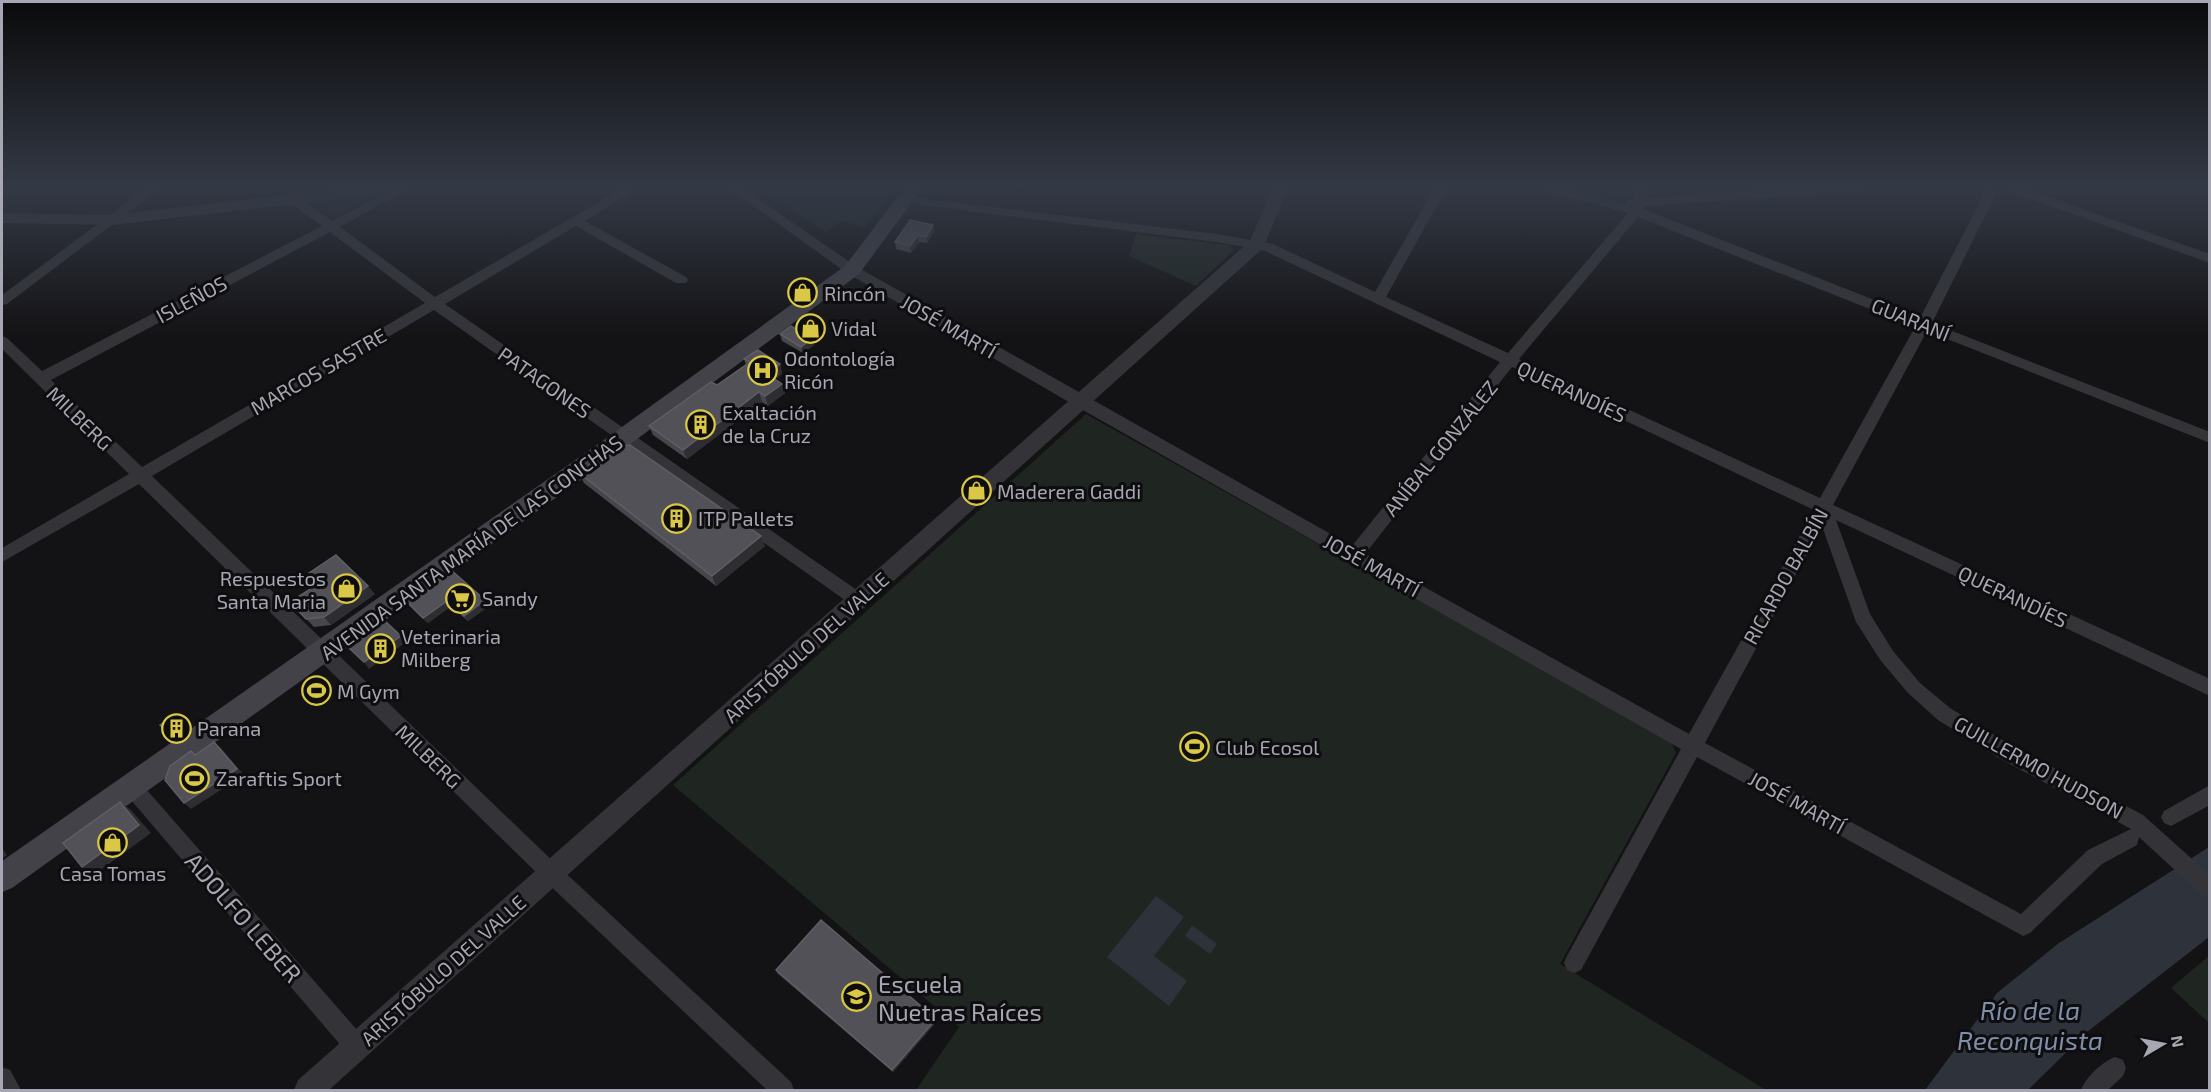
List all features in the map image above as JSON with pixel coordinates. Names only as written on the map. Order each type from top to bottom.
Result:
[{"type":"main road","name":"AVENIDA SANTA MARÍA DE LAS CONCHAS","points":[[2,878],[624,437],[852,270],[876,238]]},
{"type":"street","points":[[2,301],[88,238]]},
{"type":"street","name":"ISLEÑOS","points":[[40,379],[308,238]]},
{"type":"street","name":"PATAGONES","points":[[347,238],[434,303],[858,600]]},
{"type":"street","name":"MARCOS SASTRE","points":[[2,555],[545,238]]},
{"type":"street","points":[[607,238],[681,280]]},
{"type":"street","name":"JOSÉ MARTÍ","points":[[806,238],[852,270],[1079,400],[1693,746],[2023,926],[2096,856],[2130,838]]},
{"type":"street","name":"QUERANDÍES","points":[[1216,238],[1257,244],[2210,688]]},
{"type":"street","name":"ARISTÓBULO DEL VALLE","points":[[308,1090],[1079,400],[1257,244],[1260,238]]},
{"type":"street","points":[[1378,299],[1412,238]]},
{"type":"street","name":"ANÍBAL GONZÁLEZ","points":[[1354,555],[1612,238]]},
{"type":"street","name":"GUARANÍ","points":[[1714,238],[2210,438]]},
{"type":"street","name":"RICARDO BALBÍN","points":[[1574,963],[1924,324],[1968,238]]},
{"type":"street","points":[[2151,238],[2210,259]]},
{"type":"street","name":"MILBERG","points":[[2,341],[551,873],[783,1090]]},
{"type":"street","name":"GUILLERMO HUDSON","points":[[1823,507],[1862,617],[1887,656],[1914,688],[1954,720],[2004,751],[2136,821],[2210,889]]},
{"type":"street","name":"ADOLFO LEBER","points":[[132,787],[357,1047]]},
{"type":"street","points":[[2171,817],[2210,794]]},
{"type":"street","points":[[2091,1090],[2115,1068]]},
{"type":"street","points":[[2,1078],[10,1090]]},
{"type":"shaded area","points":[[1135,238],[1170,238],[1230,245],[1234,250],[1196,286],[1129,256]]},
{"type":"shaded area","name":"Club Ecosol","points":[[1086,414],[1671,741],[1676,753],[1560,964],[1766,1090],[916,1090],[959,1027],[673,785]]},
{"type":"shaded area","points":[[2209,956],[2209,1023],[2171,988]]},
{"type":"water","name":"Río de la Reconquista","points":[[2209,847],[2209,937],[2087,1032],[2028,1090],[1925,1090],[1997,993],[2059,943]]},
{"type":"water","points":[[1156,896],[1184,917],[1154,956],[1187,981],[1169,1006],[1107,957]]},
{"type":"water","points":[[1192,925],[1217,944],[1210,954],[1185,936]]},
{"type":"building","points":[[898,238],[916,238],[910,246],[895,242]]},
{"type":"building","points":[[791,326],[812,338],[801,347],[780,334]]},
{"type":"building","points":[[758,350],[780,364],[767,374],[782,384],[765,396],[759,392],[683,450],[649,426],[711,382],[717,385],[750,362],[744,359]]},
{"type":"building","name":"ITP Pallets","points":[[630,445],[761,536],[712,576],[579,473],[616,446]]},
{"type":"building","points":[[336,555],[368,586],[324,617],[306,619],[290,602],[320,583],[309,573]]},
{"type":"building","points":[[451,570],[485,600],[464,616],[447,601],[423,618],[409,604],[432,588],[430,585]]},
{"type":"building","name":"Veterinaria Milberg","points":[[385,621],[401,636],[364,662],[348,647]]},
{"type":"building","name":"Parana","points":[[175,715],[184,724],[170,735],[160,725]]},
{"type":"building","points":[[214,742],[237,769],[184,803],[165,780],[170,766],[191,751],[195,755]]},
{"type":"building","points":[[120,802],[139,825],[82,867],[63,843]]},
{"type":"building","name":"Escuela Nuetras Raíces","points":[[821,920],[936,1019],[892,1070],[776,970]]},
{"type":"place","name":"Rincón","points":[[803,293]]},
{"type":"place","name":"Vidal","points":[[810,328]]},
{"type":"place","name":"Odontología Ricón","points":[[763,370]]},
{"type":"place","name":"Exaltación de la Cruz","points":[[701,424]]},
{"type":"place","name":"Maderera Gaddi","points":[[976,491]]},
{"type":"place","name":"ITP Pallets","points":[[677,518]]},
{"type":"place","name":"Respuestos Santa Maria","points":[[347,589]]},
{"type":"place","name":"Sandy","points":[[461,598]]},
{"type":"place","name":"Veterinaria Milberg","points":[[380,648]]},
{"type":"place","name":"M Gym","points":[[316,691]]},
{"type":"place","name":"Parana","points":[[176,728]]},
{"type":"place","name":"Club Ecosol","points":[[1194,747]]},
{"type":"place","name":"Zaraftis Sport","points":[[195,778]]},
{"type":"place","name":"Casa Tomas","points":[[113,842]]},
{"type":"place","name":"Escuela Nuetras Raíces","points":[[857,997]]}]
